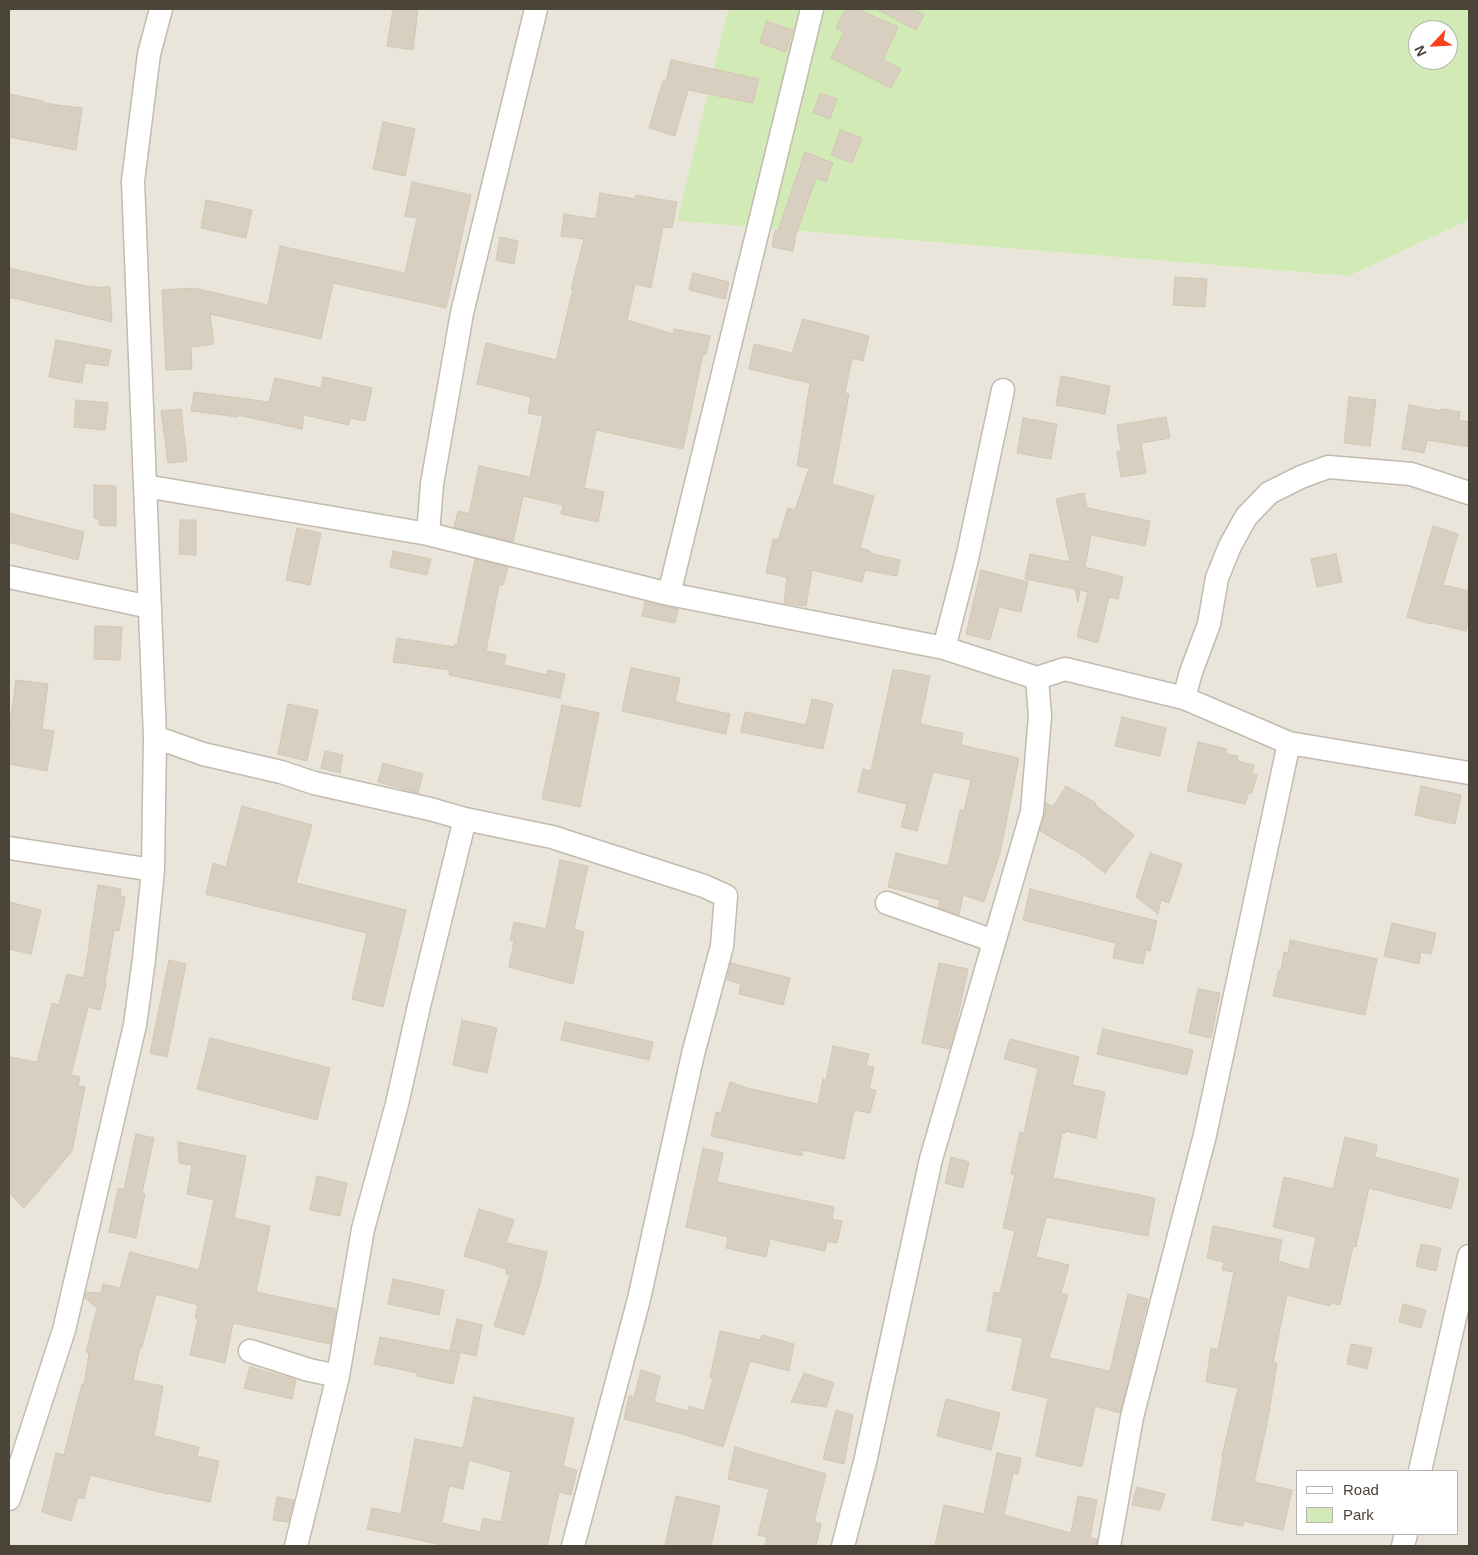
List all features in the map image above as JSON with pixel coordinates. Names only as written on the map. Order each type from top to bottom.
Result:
[{"type":"street","points":[[9,1499],[64,1330],[133,1034],[144,959],[153,870],[155,737],[133,181],[149,54],[161,9]]},
{"type":"street","points":[[428,534],[432,484],[462,313],[536,9]]},
{"type":"street","points":[[669,594],[812,9]]},
{"type":"street","points":[[944,648],[967,559],[1003,390]]},
{"type":"street","points":[[1184,698],[1208,624],[1217,578],[1230,546],[1246,517],[1269,492],[1328,467],[1411,474],[1469,493]]},
{"type":"street","points":[[145,486],[428,534],[669,594],[944,648],[1037,678],[1065,670],[1184,698],[1289,743],[1469,773]]},
{"type":"street","points":[[9,577],[150,607]]},
{"type":"street","points":[[843,1546],[865,1462],[931,1159],[1032,812],[1040,716],[1037,678]]},
{"type":"street","points":[[155,737],[203,754],[281,772],[314,783],[430,809],[465,819],[552,837],[704,886],[726,896],[722,946],[693,1054],[639,1299],[573,1546]]},
{"type":"street","points":[[1109,1546],[1132,1417],[1206,1135],[1289,743]]},
{"type":"street","points":[[296,1546],[338,1376],[363,1229],[397,1104],[465,819]]},
{"type":"street","points":[[9,848],[153,870]]},
{"type":"street","points":[[887,903],[994,941]]},
{"type":"street","points":[[1420,1470],[1469,1256]]},
{"type":"street","points":[[250,1351],[309,1370],[338,1376]]},
{"type":"shaded area","points":[[9,9],[728,9],[677,221],[1349,276],[1469,220],[1469,1546],[9,1546]]},
{"type":"green space","points":[[728,9],[1469,9],[1469,220],[1349,276],[677,221]]},
{"type":"building","points":[[393,9],[418,9],[413,50],[387,46]]},
{"type":"building","points":[[845,9],[857,9],[898,27],[883,60],[901,69],[891,88],[831,58],[844,32],[836,28]]},
{"type":"building","points":[[876,9],[913,9],[924,15],[916,30]]},
{"type":"building","points":[[766,21],[793,30],[786,52],[760,43]]},
{"type":"building","points":[[671,60],[759,79],[753,103],[688,90],[675,136],[649,128],[663,81],[666,82]]},
{"type":"building","points":[[820,93],[837,99],[830,119],[813,113]]},
{"type":"building","points":[[9,94],[43,101],[43,103],[82,108],[76,150],[9,137]]},
{"type":"building","points":[[383,122],[415,129],[405,176],[373,169]]},
{"type":"building","points":[[840,130],[862,138],[852,163],[831,155]]},
{"type":"building","points":[[805,152],[833,163],[826,182],[816,178],[796,234],[793,251],[772,247],[775,230],[778,231]]},
{"type":"building","points":[[412,182],[471,195],[446,308],[333,283],[321,339],[210,314],[214,344],[191,347],[192,369],[166,370],[162,290],[194,288],[268,305],[280,246],[405,273],[417,218],[405,216]]},
{"type":"building","points":[[600,193],[635,199],[636,195],[677,202],[672,228],[663,227],[651,288],[635,284],[627,320],[673,334],[674,329],[710,336],[706,355],[703,354],[683,449],[596,430],[584,488],[604,492],[598,522],[561,514],[563,505],[523,496],[513,542],[454,527],[458,511],[469,514],[479,466],[530,477],[543,416],[528,413],[531,397],[477,384],[486,343],[556,360],[584,239],[561,236],[564,214],[596,219]]},
{"type":"building","points":[[206,200],[252,210],[246,238],[201,228]]},
{"type":"building","points":[[500,237],[518,241],[514,264],[496,260]]},
{"type":"building","points":[[9,268],[90,287],[110,287],[112,322],[9,297]]},
{"type":"building","points":[[693,273],[729,282],[725,299],[689,290]]},
{"type":"building","points":[[1175,277],[1207,279],[1205,307],[1173,305]]},
{"type":"building","points":[[803,319],[869,336],[863,361],[852,358],[845,393],[849,394],[832,484],[874,496],[860,548],[870,551],[869,553],[900,560],[897,576],[865,570],[862,582],[812,570],[806,606],[784,603],[787,577],[766,573],[773,539],[778,540],[788,508],[795,510],[809,468],[797,466],[810,383],[749,369],[754,344],[792,353]]},
{"type":"building","points":[[56,340],[111,350],[108,366],[85,363],[82,383],[49,377]]},
{"type":"building","points":[[1061,376],[1110,386],[1105,414],[1056,405]]},
{"type":"building","points":[[323,377],[372,388],[365,421],[350,418],[349,425],[304,415],[302,429],[238,415],[238,417],[191,411],[194,392],[269,402],[275,378],[321,388]]},
{"type":"building","points":[[1349,397],[1376,400],[1370,446],[1344,443]]},
{"type":"building","points":[[76,400],[108,403],[105,430],[74,427]]},
{"type":"building","points":[[1409,405],[1441,411],[1441,409],[1460,412],[1459,420],[1469,422],[1469,447],[1427,440],[1424,453],[1402,449]]},
{"type":"building","points":[[181,409],[187,461],[168,463],[161,411]]},
{"type":"building","points":[[1166,417],[1170,438],[1141,443],[1146,473],[1121,477],[1117,452],[1121,451],[1117,425]]},
{"type":"building","points":[[1023,418],[1057,424],[1051,459],[1017,453]]},
{"type":"building","points":[[94,485],[116,486],[116,526],[99,525],[99,519],[94,518]]},
{"type":"building","points":[[1084,493],[1087,508],[1150,521],[1145,546],[1091,535],[1085,567],[1123,577],[1118,599],[1109,597],[1098,643],[1077,637],[1088,592],[1080,590],[1078,602],[1075,589],[1025,579],[1030,554],[1070,562],[1056,499]]},
{"type":"building","points":[[9,513],[84,532],[78,560],[9,542]]},
{"type":"building","points":[[180,520],[196,520],[196,555],[179,554]]},
{"type":"building","points":[[1433,526],[1458,534],[1443,585],[1469,591],[1469,615],[1466,631],[1407,617]]},
{"type":"building","points":[[297,528],[321,533],[310,585],[286,580]]},
{"type":"building","points":[[393,551],[431,559],[427,575],[390,567]]},
{"type":"building","points":[[1336,554],[1342,582],[1317,587],[1311,559]]},
{"type":"building","points":[[475,559],[508,567],[503,585],[499,585],[486,651],[506,655],[504,665],[547,675],[548,670],[565,674],[560,698],[449,675],[450,670],[393,662],[397,638],[455,647],[455,644],[457,645]]},
{"type":"building","points":[[981,570],[1028,582],[1021,612],[999,607],[990,640],[966,634]]},
{"type":"building","points":[[645,602],[678,609],[675,623],[642,616]]},
{"type":"building","points":[[95,626],[122,627],[120,660],[94,659]]},
{"type":"building","points":[[631,668],[680,678],[675,702],[730,714],[726,734],[622,711]]},
{"type":"building","points":[[893,670],[930,676],[920,724],[963,733],[961,745],[1019,758],[1000,853],[984,902],[963,895],[959,915],[938,907],[940,900],[888,887],[896,853],[948,866],[960,810],[964,811],[971,780],[933,772],[917,831],[901,827],[907,804],[858,792],[863,769],[871,771]]},
{"type":"building","points":[[16,680],[48,684],[42,729],[54,731],[47,771],[9,764],[9,730]]},
{"type":"building","points":[[812,699],[833,704],[823,749],[741,732],[745,712],[806,725]]},
{"type":"building","points":[[288,704],[318,710],[307,761],[278,754]]},
{"type":"building","points":[[562,705],[599,713],[580,807],[542,799]]},
{"type":"building","points":[[1122,717],[1166,728],[1160,756],[1115,746]]},
{"type":"building","points":[[1198,742],[1227,749],[1226,754],[1238,756],[1237,761],[1254,765],[1252,774],[1257,775],[1252,793],[1249,792],[1245,804],[1187,791]]},
{"type":"building","points":[[325,751],[343,755],[340,773],[321,768]]},
{"type":"building","points":[[383,763],[423,774],[418,793],[378,782]]},
{"type":"building","points":[[1066,786],[1096,803],[1095,805],[1134,835],[1105,873],[1082,855],[1040,831],[1045,815],[1046,803],[1053,807]]},
{"type":"building","points":[[1421,786],[1461,795],[1455,824],[1415,815]]},
{"type":"building","points":[[242,806],[312,825],[296,883],[406,910],[383,1007],[352,999],[367,933],[206,894],[213,863],[226,867]]},
{"type":"building","points":[[1150,853],[1182,864],[1169,903],[1161,900],[1158,914],[1136,897]]},
{"type":"building","points":[[560,860],[588,866],[574,929],[584,932],[573,984],[509,967],[514,941],[510,940],[514,922],[546,929]]},
{"type":"building","points":[[98,885],[121,889],[120,896],[125,897],[119,931],[114,930],[100,1010],[88,1007],[71,1075],[80,1077],[78,1086],[85,1087],[72,1151],[24,1208],[9,1193],[9,1057],[37,1062],[52,1003],[59,1005],[67,974],[84,978]]},
{"type":"building","points":[[1030,889],[1157,921],[1150,951],[1146,950],[1143,964],[1113,958],[1116,943],[1023,920]]},
{"type":"building","points":[[9,902],[41,910],[31,954],[9,949]]},
{"type":"building","points":[[1392,923],[1436,933],[1431,954],[1421,952],[1419,964],[1384,956]]},
{"type":"building","points":[[1290,940],[1377,959],[1365,1015],[1273,996],[1279,970],[1281,971],[1284,952],[1288,953]]},
{"type":"building","points":[[169,960],[186,964],[167,1057],[150,1053]]},
{"type":"building","points":[[731,963],[790,978],[783,1005],[739,994],[741,984],[727,980]]},
{"type":"building","points":[[939,963],[968,969],[949,1049],[922,1043]]},
{"type":"building","points":[[1198,989],[1220,993],[1211,1038],[1189,1033]]},
{"type":"building","points":[[462,1020],[497,1028],[487,1073],[453,1065]]},
{"type":"building","points":[[565,1022],[653,1042],[649,1060],[561,1040]]},
{"type":"building","points":[[1103,1029],[1193,1050],[1187,1075],[1097,1054]]},
{"type":"building","points":[[210,1038],[330,1068],[317,1120],[197,1089]]},
{"type":"building","points":[[1010,1039],[1079,1057],[1072,1085],[1105,1092],[1096,1138],[1065,1131],[1065,1134],[1062,1133],[1053,1178],[1155,1198],[1148,1236],[1046,1217],[1036,1257],[1069,1265],[1061,1293],[1068,1295],[1049,1358],[1110,1371],[1128,1294],[1148,1299],[1120,1413],[1095,1406],[1082,1467],[1036,1456],[1048,1398],[1012,1390],[1023,1338],[987,1331],[994,1292],[1000,1293],[1015,1231],[1003,1228],[1015,1175],[1011,1174],[1020,1132],[1024,1133],[1038,1068],[1004,1059]]},
{"type":"building","points":[[833,1046],[869,1054],[866,1066],[874,1067],[869,1089],[876,1090],[870,1113],[854,1110],[844,1159],[803,1150],[802,1156],[711,1136],[716,1112],[721,1113],[730,1082],[747,1088],[818,1104],[823,1079],[826,1080]]},
{"type":"building","points":[[136,1134],[154,1138],[142,1193],[145,1194],[136,1238],[109,1232],[118,1188],[124,1189]]},
{"type":"building","points":[[1345,1137],[1377,1145],[1375,1157],[1459,1179],[1451,1209],[1369,1188],[1356,1247],[1353,1246],[1340,1305],[1331,1303],[1330,1306],[1287,1295],[1273,1362],[1277,1363],[1267,1424],[1254,1482],[1292,1490],[1283,1530],[1243,1521],[1243,1526],[1212,1520],[1222,1456],[1238,1388],[1206,1382],[1211,1348],[1218,1349],[1234,1272],[1222,1270],[1224,1262],[1207,1258],[1213,1226],[1282,1240],[1278,1261],[1309,1270],[1316,1237],[1273,1227],[1284,1177],[1333,1189]]},
{"type":"building","points":[[178,1142],[246,1156],[234,1218],[270,1226],[256,1292],[336,1309],[330,1344],[233,1323],[225,1363],[190,1355],[198,1319],[195,1318],[198,1305],[156,1294],[142,1347],[140,1347],[133,1380],[163,1386],[154,1436],[199,1447],[197,1456],[219,1461],[210,1502],[90,1475],[84,1499],[78,1497],[71,1521],[42,1512],[56,1453],[64,1455],[82,1384],[84,1385],[89,1353],[86,1352],[97,1308],[85,1298],[86,1292],[101,1293],[103,1284],[120,1288],[130,1252],[199,1270],[214,1200],[187,1194],[192,1165],[179,1163]]},
{"type":"building","points":[[703,1148],[723,1153],[717,1182],[834,1207],[832,1219],[842,1221],[837,1243],[827,1241],[825,1251],[770,1239],[766,1257],[726,1248],[728,1237],[686,1227]]},
{"type":"building","points":[[951,1157],[969,1162],[963,1188],[945,1183]]},
{"type":"building","points":[[317,1176],[347,1183],[340,1216],[310,1210]]},
{"type":"building","points":[[479,1209],[514,1220],[506,1243],[547,1252],[540,1284],[524,1335],[494,1326],[510,1275],[506,1274],[507,1269],[464,1256]]},
{"type":"building","points":[[1421,1244],[1441,1248],[1436,1271],[1416,1266]]},
{"type":"building","points":[[393,1279],[444,1290],[439,1315],[388,1304]]},
{"type":"building","points":[[1403,1304],[1426,1310],[1421,1328],[1399,1322]]},
{"type":"building","points":[[457,1319],[482,1325],[476,1356],[450,1350]]},
{"type":"building","points":[[720,1331],[760,1340],[762,1335],[794,1344],[789,1371],[750,1361],[723,1447],[624,1419],[629,1396],[634,1397],[641,1370],[660,1376],[654,1402],[688,1411],[689,1406],[704,1411],[713,1378],[710,1377]]},
{"type":"building","points":[[380,1337],[460,1353],[453,1384],[417,1376],[418,1373],[374,1364]]},
{"type":"building","points":[[1351,1344],[1372,1348],[1367,1369],[1347,1364]]},
{"type":"building","points":[[250,1367],[296,1380],[292,1399],[244,1388]]},
{"type":"building","points":[[804,1373],[834,1383],[826,1407],[791,1402]]},
{"type":"building","points":[[474,1397],[574,1418],[563,1466],[577,1470],[571,1495],[559,1492],[547,1546],[447,1546],[367,1529],[372,1508],[401,1514],[415,1439],[463,1448]],"holes":[[[469,1460],[511,1472],[501,1522],[483,1518],[480,1532],[442,1523],[449,1486],[463,1489]]]},
{"type":"building","points":[[946,1399],[1000,1413],[991,1450],[937,1436]]},
{"type":"building","points":[[836,1410],[853,1415],[844,1464],[823,1459]]},
{"type":"building","points":[[735,1447],[826,1474],[814,1522],[821,1524],[816,1546],[765,1546],[767,1537],[758,1535],[769,1489],[728,1479]]},
{"type":"building","points":[[997,1453],[1021,1458],[1018,1474],[1013,1473],[1004,1515],[1071,1533],[1078,1496],[1097,1500],[1090,1538],[1097,1539],[1096,1546],[935,1546],[944,1505],[984,1514]]},
{"type":"building","points":[[1137,1487],[1165,1494],[1160,1510],[1132,1505]]},
{"type":"building","points":[[676,1496],[720,1506],[711,1546],[665,1546]]},
{"type":"building","points":[[277,1497],[294,1500],[288,1522],[273,1520]]}]
